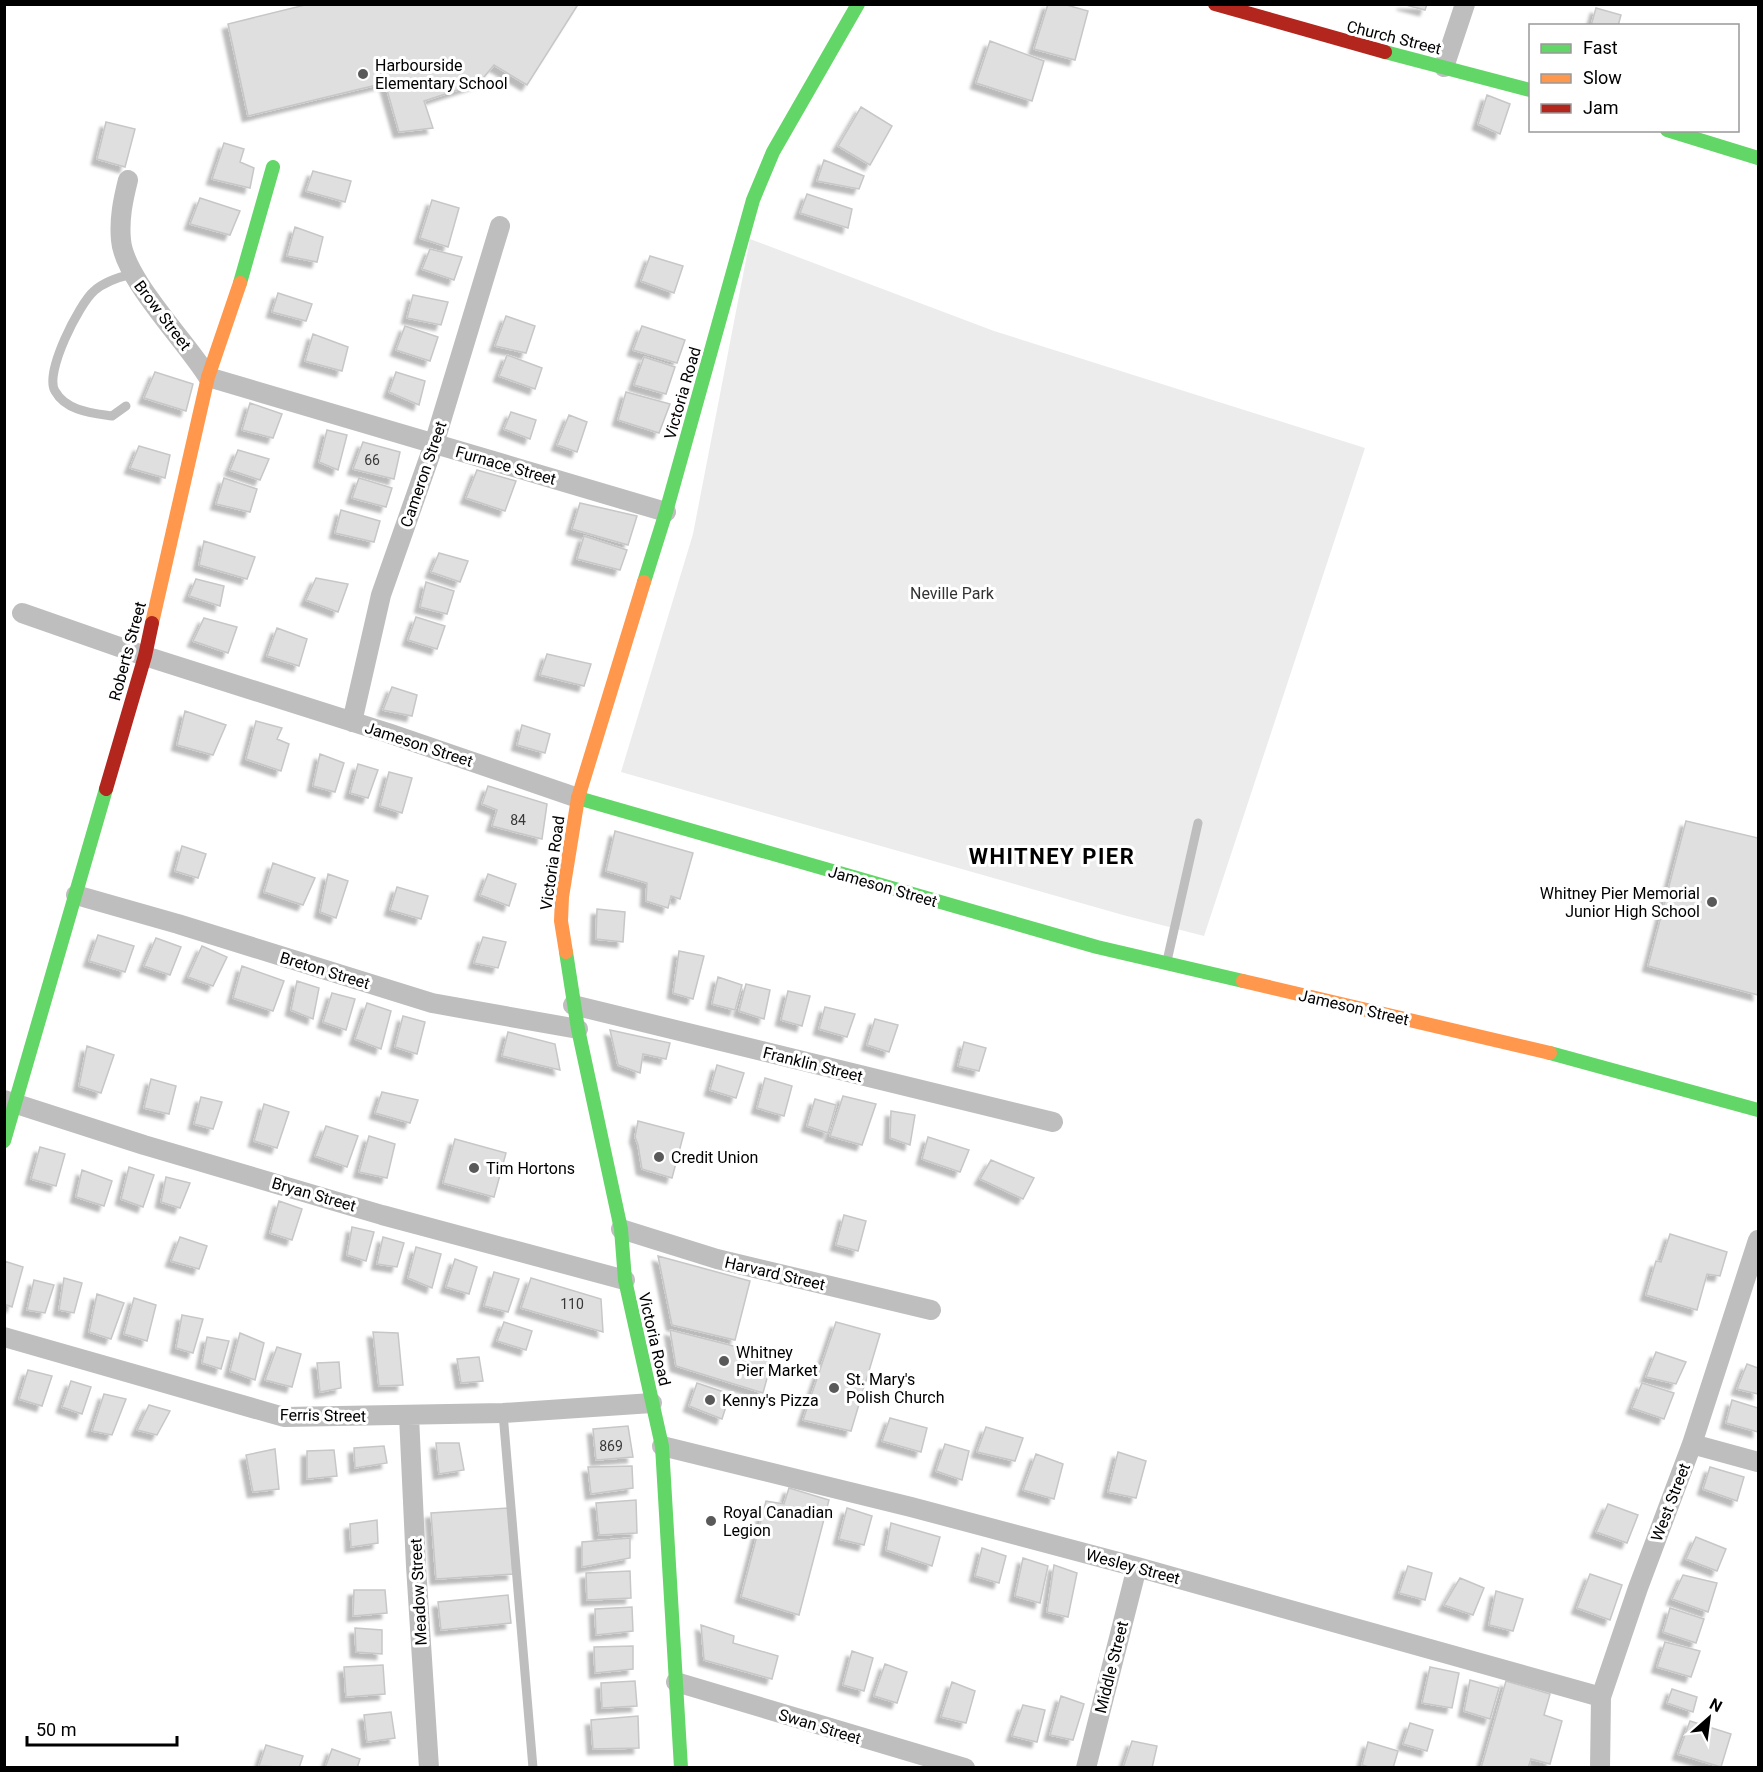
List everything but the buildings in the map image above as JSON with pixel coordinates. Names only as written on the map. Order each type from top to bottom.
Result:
[{"type":"street","name":"Victoria Road","points":[[681,1767],[662,1446],[625,1280],[621,1229],[573,1005],[561,921],[562,897],[578,798],[666,512],[753,200],[772,152],[858,4]]},
{"type":"street","name":"Church Street","points":[[1215,4],[1328,37],[1529,90]]},
{"type":"street","points":[[1444,67],[1465,4]]},
{"type":"street","points":[[1674,132],[1758,158]]},
{"type":"street","name":"Roberts Street","points":[[4,1141],[9,1102],[76,895],[145,656],[208,377],[240,282],[273,167]]},
{"type":"street","name":"Brow Street","points":[[128,180],[121,210],[121,243],[132,274],[195,355],[208,377]]},
{"type":"street","name":"Cameron Street","points":[[352,722],[381,595],[434,444],[500,226]]},
{"type":"street","name":"Furnace Street","points":[[208,377],[666,512]]},
{"type":"street","name":"Jameson Street","points":[[22,613],[145,656],[578,798],[1097,947],[1561,1056],[1758,1110]]},
{"type":"street","name":"Breton Street","points":[[76,895],[178,924],[432,1003],[578,1029]]},
{"type":"street","name":"Franklin Street","points":[[573,1005],[1053,1122]]},
{"type":"street","name":"Bryan Street","points":[[9,1102],[144,1145],[382,1215],[625,1280]]},
{"type":"street","name":"Harvard Street","points":[[621,1229],[717,1259],[931,1310]]},
{"type":"street","name":"West Street","points":[[1606,1766],[1601,1697],[1638,1587],[1692,1444],[1758,1240]]},
{"type":"street","name":"Ferris Street","points":[[4,1337],[284,1417],[503,1413],[652,1403]]},
{"type":"street","name":"Meadow Street","points":[[410,1416],[416,1566],[429,1767]]},
{"type":"street","points":[[1692,1444],[1758,1462]]},
{"type":"street","name":"Wesley Street","points":[[662,1446],[911,1507],[1137,1567],[1601,1697]]},
{"type":"street","name":"Middle Street","points":[[1086,1767],[1137,1567]]},
{"type":"street","name":"Swan Street","points":[[676,1682],[965,1767]]},
{"type":"lane","points":[[126,406],[112,416],[88,412],[68,405],[54,390],[52,374],[68,332],[93,291],[113,279],[132,274]]},
{"type":"lane","points":[[1167,964],[1198,823]]},
{"type":"lane","points":[[503,1413],[533,1767]]},
{"type":"green space","name":"Neville Park","points":[[750,239],[994,331],[1365,448],[1204,936],[621,772],[693,534]]},
{"type":"traffic: fast","points":[[644,582],[666,512],[753,200],[773,152],[858,4]]},
{"type":"traffic: fast","points":[[1385,52],[1529,90]]},
{"type":"traffic: fast","points":[[1674,132],[1758,158]]},
{"type":"traffic: fast","points":[[240,283],[273,167]]},
{"type":"traffic: fast","points":[[4,1141],[106,789]]},
{"type":"traffic: fast","points":[[578,798],[1097,947],[1243,981]]},
{"type":"traffic: fast","points":[[566,952],[578,1029],[621,1229],[625,1280],[662,1446],[681,1768]]},
{"type":"traffic: fast","points":[[1550,1053],[1758,1110]]},
{"type":"traffic: slow","points":[[152,623],[208,377],[240,283]]},
{"type":"traffic: slow","points":[[566,952],[561,921],[562,897],[578,798],[644,582]]},
{"type":"traffic: slow","points":[[1243,981],[1550,1053]]},
{"type":"traffic: jam","points":[[1215,4],[1385,52]]},
{"type":"traffic: jam","points":[[106,789],[145,656],[152,623]]},
{"type":"place","name":"Harbourside Elementary School","points":[[363,74]]},
{"type":"place","name":"Whitney Pier Memorial Junior High School","points":[[1712,902]]},
{"type":"place","name":"Credit Union","points":[[659,1157]]},
{"type":"place","name":"Tim Hortons","points":[[474,1168]]},
{"type":"place","name":"Whitney Pier Market","points":[[724,1361]]},
{"type":"place","name":"St. Mary's Polish Church","points":[[834,1388]]},
{"type":"place","name":"Kenny's Pizza","points":[[710,1400]]},
{"type":"place","name":"Royal Canadian Legion","points":[[711,1521]]},
{"type":"district","name":"WHITNEY PIER","points":[[1052,856]]}]
